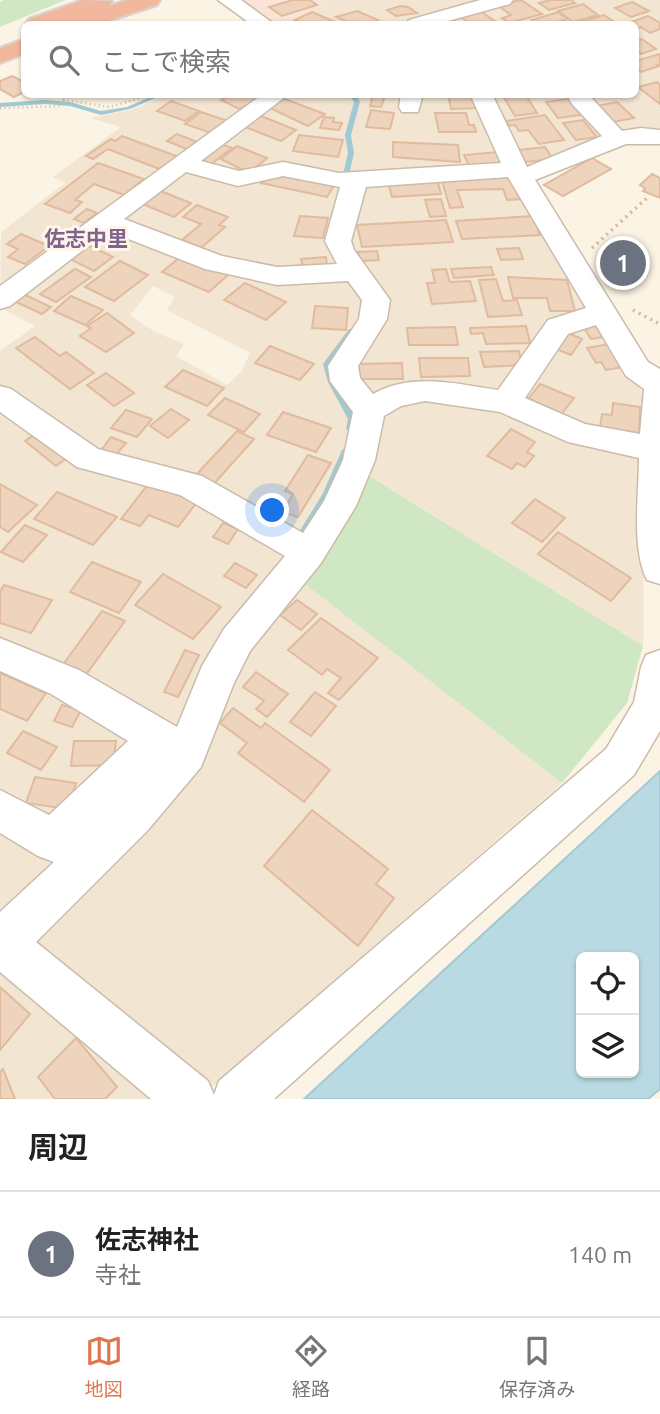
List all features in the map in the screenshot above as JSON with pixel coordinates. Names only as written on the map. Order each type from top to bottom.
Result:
[{"type":"highway","points":[[45,21],[104,0]]},
{"type":"highway","points":[[87,21],[149,0]]},
{"type":"highway","points":[[0,39],[21,31]]},
{"type":"highway","points":[[0,56],[21,47]]},
{"type":"street","points":[[228,0],[260,21]]},
{"type":"street","points":[[428,18],[503,0]]},
{"type":"street","points":[[0,300],[272,98]]},
{"type":"street","points":[[483,98],[519,173],[636,369],[659,381],[655,525],[660,570]]},
{"type":"street","points":[[580,99],[616,138]]},
{"type":"street","points":[[182,163],[238,179],[283,169],[347,180],[539,174],[616,138],[643,134],[660,138]]},
{"type":"street","points":[[347,180],[338,241],[348,272],[376,300],[373,319],[343,366],[345,381],[369,410]]},
{"type":"street","points":[[105,221],[215,263],[277,276],[348,272]]},
{"type":"street","points":[[506,402],[558,327],[603,313]]},
{"type":"street","points":[[190,1099],[14,954],[12,932],[133,816],[237,640],[297,546],[339,506],[359,460],[369,410],[392,397],[425,390],[506,402],[579,434],[657,436]]},
{"type":"street","points":[[0,397],[89,458],[190,485],[297,546]]},
{"type":"street","points":[[0,654],[65,682],[173,746]]},
{"type":"street","points":[[237,1099],[620,762],[656,711],[660,667]]},
{"type":"street","points":[[0,810],[52,841],[173,746]]},
{"type":"path","points":[[0,108],[62,106],[64,100],[103,110],[126,106],[145,98]]},
{"type":"path","points":[[617,226],[648,197]]},
{"type":"shaded area","points":[[219,0],[326,0],[331,3],[284,21],[247,21],[226,8]]},
{"type":"shaded area","points":[[326,0],[660,0],[660,134],[528,170],[511,167],[645,398],[643,646],[366,473],[306,585],[562,783],[218,1082],[195,1099],[0,1099],[0,351],[35,326],[3,309],[0,311],[1,232],[65,183],[53,177],[121,127],[90,118],[131,110],[160,98],[639,98],[639,21],[284,21],[330,3]],"holes":[[[153,286],[175,297],[167,310],[250,353],[241,372],[227,385],[176,356],[184,344],[155,332],[130,315]]]},
{"type":"green space","points":[[65,0],[0,27],[0,2]]},
{"type":"green space","points":[[365,473],[643,646],[627,703],[562,783],[306,585]]},
{"type":"water","points":[[660,771],[660,1089],[648,1099],[304,1099]]},
{"type":"building","points":[[293,0],[310,0],[317,5],[282,16],[269,7]]},
{"type":"building","points":[[521,0],[542,14],[506,21],[502,18],[511,15],[497,5]]},
{"type":"building","points":[[571,0],[575,3],[549,10],[539,3]]},
{"type":"building","points":[[632,2],[649,11],[631,17],[615,8]]},
{"type":"building","points":[[583,4],[598,15],[572,21],[558,11]]},
{"type":"building","points":[[400,6],[408,7],[417,13],[396,16],[387,10]]},
{"type":"building","points":[[479,10],[495,21],[466,21],[459,16]]},
{"type":"building","points":[[357,11],[378,20],[345,21],[336,17]]},
{"type":"building","points":[[312,12],[333,21],[298,21],[295,20]]},
{"type":"building","points":[[558,12],[568,19],[560,21],[532,20]]},
{"type":"building","points":[[604,15],[613,21],[584,21]]},
{"type":"building","points":[[648,16],[660,23],[660,29],[650,33],[639,28],[639,21],[634,21]]},
{"type":"building","points":[[642,39],[656,49],[641,54],[639,40]]},
{"type":"building","points":[[660,54],[659,66],[641,72],[639,60]]},
{"type":"building","points":[[12,76],[21,80],[21,94],[14,97],[0,89],[0,81]]},
{"type":"building","points":[[657,82],[660,85],[660,104],[639,88]]},
{"type":"building","points":[[225,98],[259,99],[239,109],[221,100]]},
{"type":"building","points":[[282,98],[325,114],[308,126],[268,107]]},
{"type":"building","points":[[372,98],[384,98],[381,107],[370,106]]},
{"type":"building","points":[[449,98],[475,98],[477,108],[451,109]]},
{"type":"building","points":[[504,98],[528,98],[537,113],[515,116]]},
{"type":"building","points":[[568,99],[581,115],[558,118],[546,102]]},
{"type":"building","points":[[171,101],[199,111],[185,121],[157,111]]},
{"type":"building","points":[[617,102],[634,118],[614,122],[596,106]]},
{"type":"building","points":[[371,110],[394,113],[390,129],[366,127]]},
{"type":"building","points":[[201,112],[228,121],[211,133],[185,124]]},
{"type":"building","points":[[435,113],[466,113],[469,125],[474,125],[476,132],[439,132]]},
{"type":"building","points":[[545,115],[564,140],[539,144],[528,130],[519,131],[515,125],[509,126],[506,121]]},
{"type":"building","points":[[261,116],[296,130],[281,141],[245,127]]},
{"type":"building","points":[[324,117],[334,118],[333,122],[342,123],[339,130],[320,128]]},
{"type":"building","points":[[583,120],[597,137],[576,140],[563,123]]},
{"type":"building","points":[[177,134],[197,142],[187,149],[167,141]]},
{"type":"building","points":[[299,135],[343,140],[338,157],[293,151]]},
{"type":"building","points":[[122,136],[179,157],[162,170],[108,149],[93,159],[86,156],[111,139],[115,141]]},
{"type":"building","points":[[393,142],[458,145],[460,162],[393,157]]},
{"type":"building","points":[[218,143],[232,148],[211,164],[198,158]]},
{"type":"building","points":[[237,146],[267,158],[249,173],[221,159]]},
{"type":"building","points":[[545,147],[553,159],[525,162],[518,150]]},
{"type":"building","points":[[497,152],[503,165],[470,168],[464,155]]},
{"type":"building","points":[[592,158],[611,169],[563,196],[544,185]]},
{"type":"building","points":[[98,163],[144,179],[124,195],[94,184],[75,200],[82,202],[70,213],[45,204]]},
{"type":"building","points":[[278,172],[335,184],[327,197],[261,183],[268,174]]},
{"type":"building","points":[[513,174],[522,199],[507,200],[503,189],[457,190],[463,207],[450,208],[441,178]]},
{"type":"building","points":[[652,174],[660,178],[660,198],[643,191],[645,188],[640,185]]},
{"type":"building","points":[[437,179],[441,194],[392,197],[388,182]]},
{"type":"building","points":[[158,190],[191,203],[174,217],[140,203]]},
{"type":"building","points":[[441,199],[446,216],[430,217],[425,200]]},
{"type":"building","points":[[197,205],[228,217],[219,225],[225,227],[201,248],[182,240],[201,224],[183,217]]},
{"type":"building","points":[[87,209],[97,213],[84,223],[74,219]]},
{"type":"building","points":[[300,216],[328,218],[323,238],[294,236]]},
{"type":"building","points":[[533,216],[540,235],[462,239],[456,221]]},
{"type":"building","points":[[446,220],[453,242],[362,247],[357,225]]},
{"type":"building","points":[[21,234],[49,246],[25,264],[8,257],[18,249],[7,244]]},
{"type":"building","points":[[86,244],[113,257],[94,271],[66,257]]},
{"type":"building","points":[[519,248],[523,259],[501,260],[497,249]]},
{"type":"building","points":[[377,251],[379,260],[360,261],[358,252]]},
{"type":"building","points":[[326,257],[327,267],[303,268],[301,259]]},
{"type":"building","points":[[179,258],[193,260],[229,274],[209,292],[162,272]]},
{"type":"building","points":[[120,261],[148,275],[114,301],[85,287]]},
{"type":"building","points":[[491,267],[494,275],[454,278],[451,269]]},
{"type":"building","points":[[75,269],[91,277],[56,302],[40,294]]},
{"type":"building","points":[[446,269],[450,282],[470,281],[476,301],[432,304],[427,283],[435,283],[432,270]]},
{"type":"building","points":[[508,277],[567,280],[575,311],[550,311],[547,298],[513,298]]},
{"type":"building","points":[[496,279],[503,301],[517,300],[522,315],[488,317],[479,280]]},
{"type":"building","points":[[245,283],[286,302],[266,320],[224,300]]},
{"type":"building","points":[[21,293],[51,307],[42,314],[12,300]]},
{"type":"building","points":[[71,296],[103,310],[85,325],[54,311]]},
{"type":"building","points":[[315,306],[348,308],[346,330],[312,328]]},
{"type":"building","points":[[107,313],[134,333],[106,352],[80,336],[91,328],[87,326]]},
{"type":"building","points":[[526,326],[530,343],[486,344],[483,333],[471,334],[470,328]]},
{"type":"building","points":[[597,326],[604,337],[591,339],[584,328]]},
{"type":"building","points":[[455,327],[458,345],[409,345],[407,328]]},
{"type":"building","points":[[568,333],[582,339],[571,355],[556,349]]},
{"type":"building","points":[[35,337],[60,356],[66,352],[94,373],[70,389],[16,348]]},
{"type":"building","points":[[609,344],[623,367],[606,370],[601,362],[596,363],[587,348]]},
{"type":"building","points":[[270,346],[314,364],[300,380],[255,363]]},
{"type":"building","points":[[519,351],[522,365],[484,367],[480,352]]},
{"type":"building","points":[[419,358],[468,358],[470,376],[421,377]]},
{"type":"building","points":[[402,363],[403,379],[359,379],[358,364]]},
{"type":"building","points":[[183,370],[224,388],[207,406],[165,387]]},
{"type":"building","points":[[106,373],[134,393],[114,406],[87,385]]},
{"type":"building","points":[[540,384],[574,398],[560,416],[529,398]]},
{"type":"building","points":[[225,398],[260,414],[244,432],[208,415]]},
{"type":"building","points":[[613,403],[640,407],[639,433],[600,427],[602,414],[612,415]]},
{"type":"building","points":[[171,409],[189,420],[168,438],[150,426]]},
{"type":"building","points":[[126,410],[152,419],[137,437],[111,428]]},
{"type":"building","points":[[283,412],[331,428],[316,452],[267,435]]},
{"type":"building","points":[[511,429],[535,442],[527,452],[534,456],[525,467],[517,463],[512,469],[487,456]]},
{"type":"building","points":[[237,431],[254,439],[212,486],[194,477]]},
{"type":"building","points":[[36,433],[67,458],[56,466],[25,441]]},
{"type":"building","points":[[111,437],[126,443],[114,457],[100,452]]},
{"type":"building","points":[[308,455],[331,463],[298,517],[283,512],[293,494],[285,491]]},
{"type":"building","points":[[149,483],[197,502],[178,527],[149,515],[140,526],[121,519]]},
{"type":"building","points":[[0,484],[37,505],[8,532],[0,527]]},
{"type":"building","points":[[57,492],[117,517],[93,545],[34,519]]},
{"type":"building","points":[[535,499],[565,518],[542,542],[512,523]]},
{"type":"building","points":[[223,523],[238,529],[228,544],[213,537]]},
{"type":"building","points":[[25,525],[47,535],[23,562],[1,552]]},
{"type":"building","points":[[558,532],[631,578],[611,601],[538,554]]},
{"type":"building","points":[[92,562],[141,582],[119,613],[70,592]]},
{"type":"building","points":[[235,563],[257,575],[246,588],[224,576]]},
{"type":"building","points":[[163,574],[221,607],[193,639],[135,605]]},
{"type":"building","points":[[4,585],[52,600],[31,633],[0,623],[0,592]]},
{"type":"building","points":[[297,600],[317,614],[301,630],[280,615]]},
{"type":"building","points":[[102,611],[125,621],[85,676],[62,666]]},
{"type":"building","points":[[321,618],[378,658],[339,700],[328,693],[341,678],[327,669],[322,675],[288,650]]},
{"type":"building","points":[[185,650],[199,655],[178,697],[164,692]]},
{"type":"building","points":[[256,672],[288,694],[267,717],[256,709],[264,701],[243,687]]},
{"type":"building","points":[[0,673],[46,693],[27,721],[0,709]]},
{"type":"building","points":[[315,692],[336,706],[311,736],[290,722]]},
{"type":"building","points":[[62,705],[81,710],[72,727],[54,721]]},
{"type":"building","points":[[233,708],[261,728],[265,723],[330,770],[304,802],[238,753],[247,743],[220,723]]},
{"type":"building","points":[[23,731],[57,747],[41,770],[7,753]]},
{"type":"building","points":[[74,741],[116,741],[113,765],[71,766]]},
{"type":"building","points":[[35,777],[76,783],[68,809],[26,803]]},
{"type":"building","points":[[312,810],[388,869],[376,884],[394,898],[358,946],[264,866]]},
{"type":"building","points":[[0,987],[30,1014],[0,1050]]},
{"type":"building","points":[[76,1038],[117,1087],[105,1099],[55,1099],[38,1077]]},
{"type":"building","points":[[3,1069],[15,1099],[0,1099],[0,1072]]},
{"type":"waterway","points":[[0,105],[45,102],[70,104],[101,113],[128,108],[153,98]]},
{"type":"waterway","points":[[344,183],[351,153],[348,135],[357,102],[354,98]]},
{"type":"waterway","points":[[350,429],[352,419],[332,382],[327,364],[352,331]]},
{"type":"waterway","points":[[297,542],[326,496],[346,450]]},
{"type":"place","name":"佐志神社","points":[[623,263]]},
{"type":"district","name":"佐志中里","points":[[86,238]]}]
